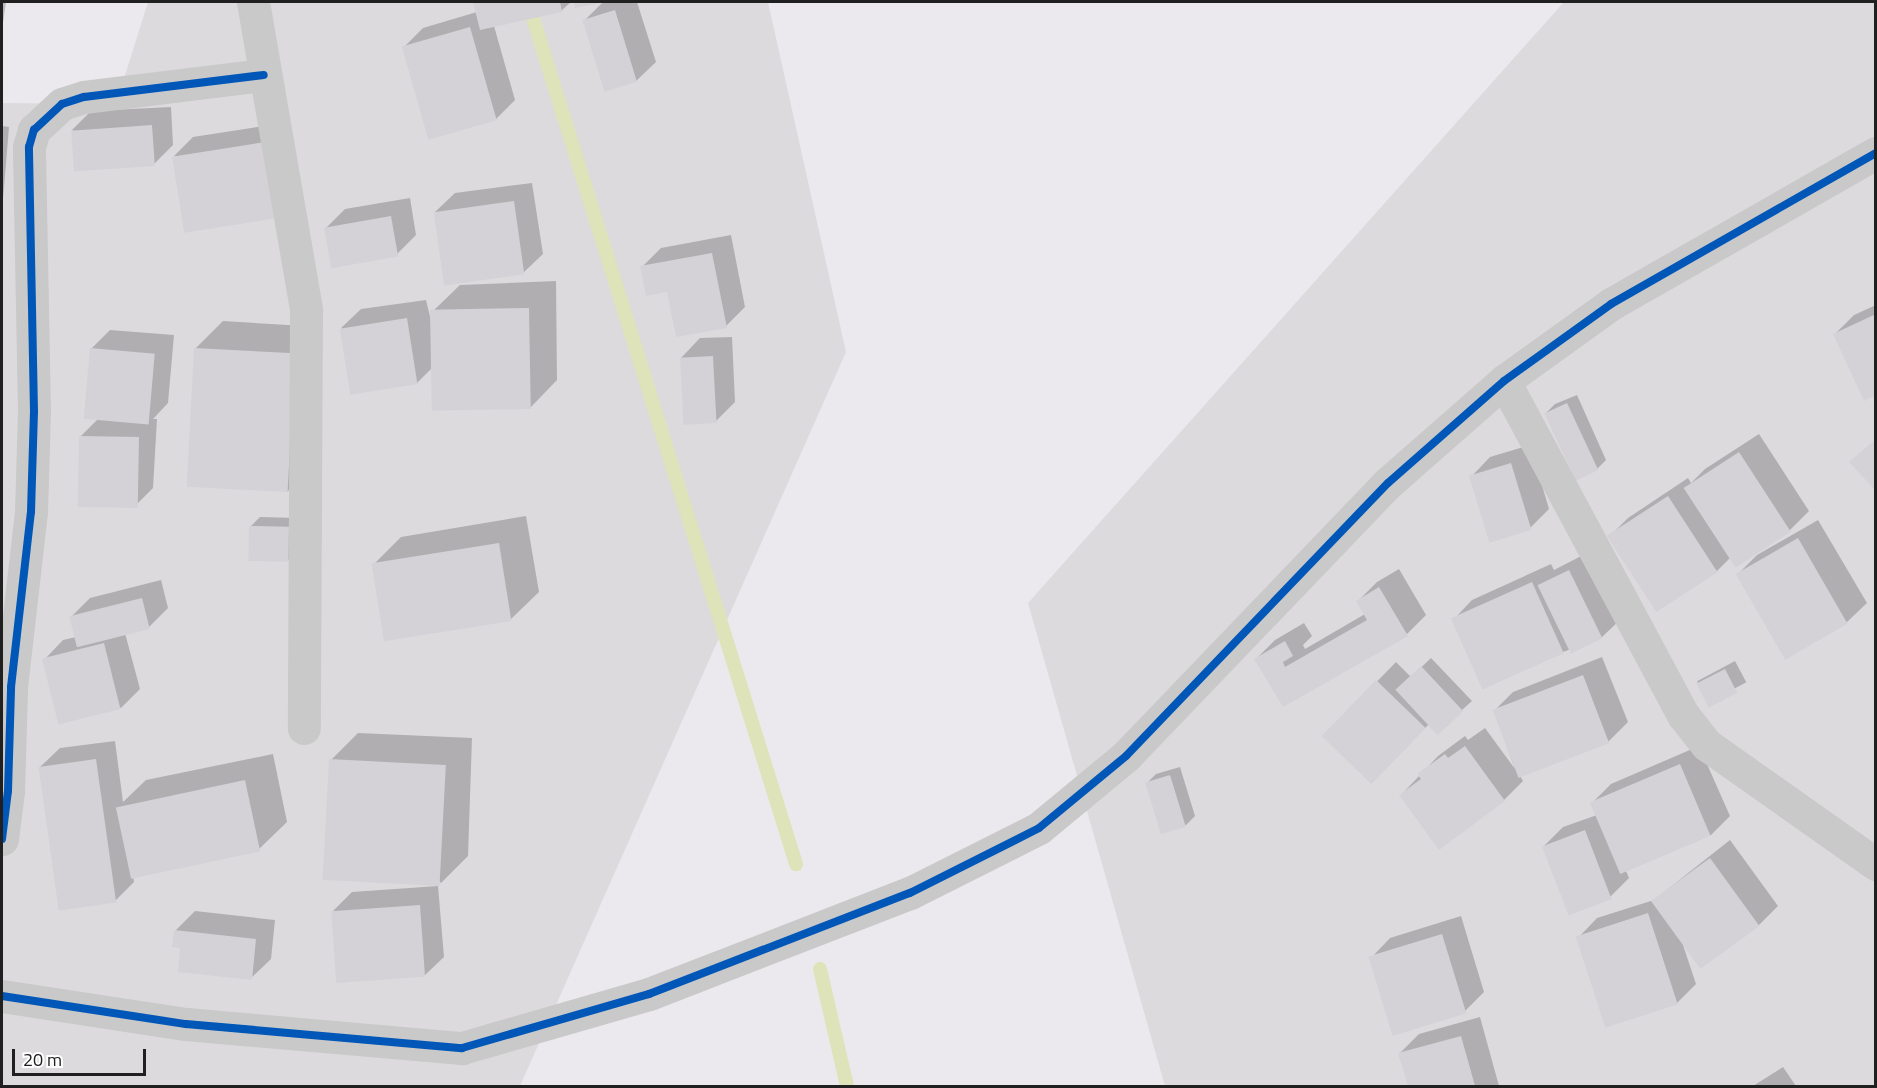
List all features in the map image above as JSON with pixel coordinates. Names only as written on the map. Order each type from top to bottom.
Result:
[{"type":"street","points":[[253,2],[264,75],[292,214],[306,310],[304,728]]},
{"type":"street","points":[[2,839],[9,772],[11,687],[32,512],[29,147],[34,130],[62,104],[84,97],[264,75]]},
{"type":"street","points":[[2,996],[186,1024],[462,1048],[649,994],[910,893],[1039,828],[1126,756],[1388,483],[1504,381],[1611,304],[1875,153]]},
{"type":"street","points":[[1504,381],[1683,716],[1707,745],[1875,864]]},
{"type":"shaded area","points":[[148,2],[768,2],[846,352],[520,1086],[2,1086],[2,103],[116,104]]},
{"type":"shaded area","points":[[1564,2],[1875,2],[1875,1086],[1165,1086],[1028,603]]},
{"type":"building","points":[[473,2],[560,2],[562,12],[480,30]]},
{"type":"building","points":[[574,2],[600,2],[600,3],[575,8]]},
{"type":"building","points":[[615,10],[637,82],[604,92],[582,20]]},
{"type":"building","points":[[470,27],[497,120],[428,140],[402,47]]},
{"type":"building","points":[[152,125],[155,166],[74,172],[71,131]]},
{"type":"building","points":[[265,142],[277,218],[184,233],[172,157]]},
{"type":"building","points":[[514,201],[524,274],[444,286],[434,212]]},
{"type":"building","points":[[391,216],[398,256],[331,268],[324,228]]},
{"type":"building","points":[[712,253],[727,328],[676,337],[667,292],[646,296],[640,266]]},
{"type":"building","points":[[529,308],[531,409],[432,411],[430,310]]},
{"type":"building","points":[[1876,314],[1876,395],[1864,401],[1833,334]]},
{"type":"building","points":[[407,318],[417,384],[350,395],[340,329]]},
{"type":"building","points":[[90,348],[155,354],[149,424],[84,419]]},
{"type":"building","points":[[194,348],[295,353],[288,492],[187,487]]},
{"type":"building","points":[[713,356],[717,423],[684,425],[680,358]]},
{"type":"building","points":[[1567,403],[1598,470],[1576,481],[1544,414]]},
{"type":"building","points":[[79,436],[139,437],[138,508],[78,507]]},
{"type":"building","points":[[1876,439],[1876,491],[1849,462]]},
{"type":"building","points":[[1739,452],[1791,532],[1735,568],[1684,488]]},
{"type":"building","points":[[1511,463],[1531,530],[1489,543],[1469,476]]},
{"type":"building","points":[[1668,496],[1718,572],[1656,612],[1607,536]]},
{"type":"building","points":[[249,526],[289,527],[288,562],[248,561]]},
{"type":"building","points":[[1798,538],[1848,624],[1785,660],[1736,574]]},
{"type":"building","points":[[499,543],[511,621],[384,641],[372,563]]},
{"type":"building","points":[[1569,570],[1602,638],[1571,654],[1538,585]]},
{"type":"building","points":[[1532,582],[1564,653],[1482,689],[1451,618]]},
{"type":"building","points":[[1379,587],[1408,636],[1283,707],[1254,659],[1285,641],[1293,656],[1283,662],[1285,667],[1367,620],[1356,601]]},
{"type":"building","points":[[142,598],[150,629],[77,647],[69,616]]},
{"type":"building","points":[[104,643],[120,709],[58,724],[42,658]]},
{"type":"building","points":[[1421,666],[1463,711],[1438,735],[1395,690]]},
{"type":"building","points":[[1725,669],[1737,693],[1709,708],[1696,684]]},
{"type":"building","points":[[1583,675],[1609,743],[1519,778],[1492,710]]},
{"type":"building","points":[[1376,680],[1426,728],[1371,784],[1322,736]]},
{"type":"building","points":[[1465,746],[1505,801],[1439,850],[1399,795],[1421,779],[1417,774],[1445,754],[1448,758]]},
{"type":"building","points":[[96,759],[116,903],[59,911],[39,767]]},
{"type":"building","points":[[329,759],[446,765],[440,886],[323,880]]},
{"type":"building","points":[[1680,764],[1710,836],[1620,874],[1590,802]]},
{"type":"building","points":[[1170,775],[1186,827],[1161,834],[1145,783]]},
{"type":"building","points":[[245,780],[260,851],[131,879],[116,807]]},
{"type":"building","points":[[1585,830],[1612,899],[1569,916],[1542,846]]},
{"type":"building","points":[[1710,858],[1759,926],[1700,969],[1651,901]]},
{"type":"building","points":[[420,905],[425,977],[336,983],[331,911]]},
{"type":"building","points":[[1648,913],[1678,1004],[1605,1028],[1576,936]]},
{"type":"building","points":[[174,930],[256,939],[252,980],[178,972],[180,948],[172,947]]},
{"type":"building","points":[[1442,934],[1466,1013],[1393,1036],[1368,957]]},
{"type":"building","points":[[1461,1036],[1475,1086],[1408,1086],[1398,1053]]},
{"type":"waterway","points":[[528,2],[796,864]]},
{"type":"waterway","points":[[820,969],[847,1086]]},
{"type":"cycle path","points":[[2,839],[8,791],[11,687],[31,512],[34,412],[29,147],[34,130],[62,104],[84,97],[264,75]]},
{"type":"cycle path","points":[[2,996],[186,1024],[462,1048],[649,994],[910,893],[1039,828],[1126,756],[1388,483],[1504,381],[1611,304],[1876,153]]}]
